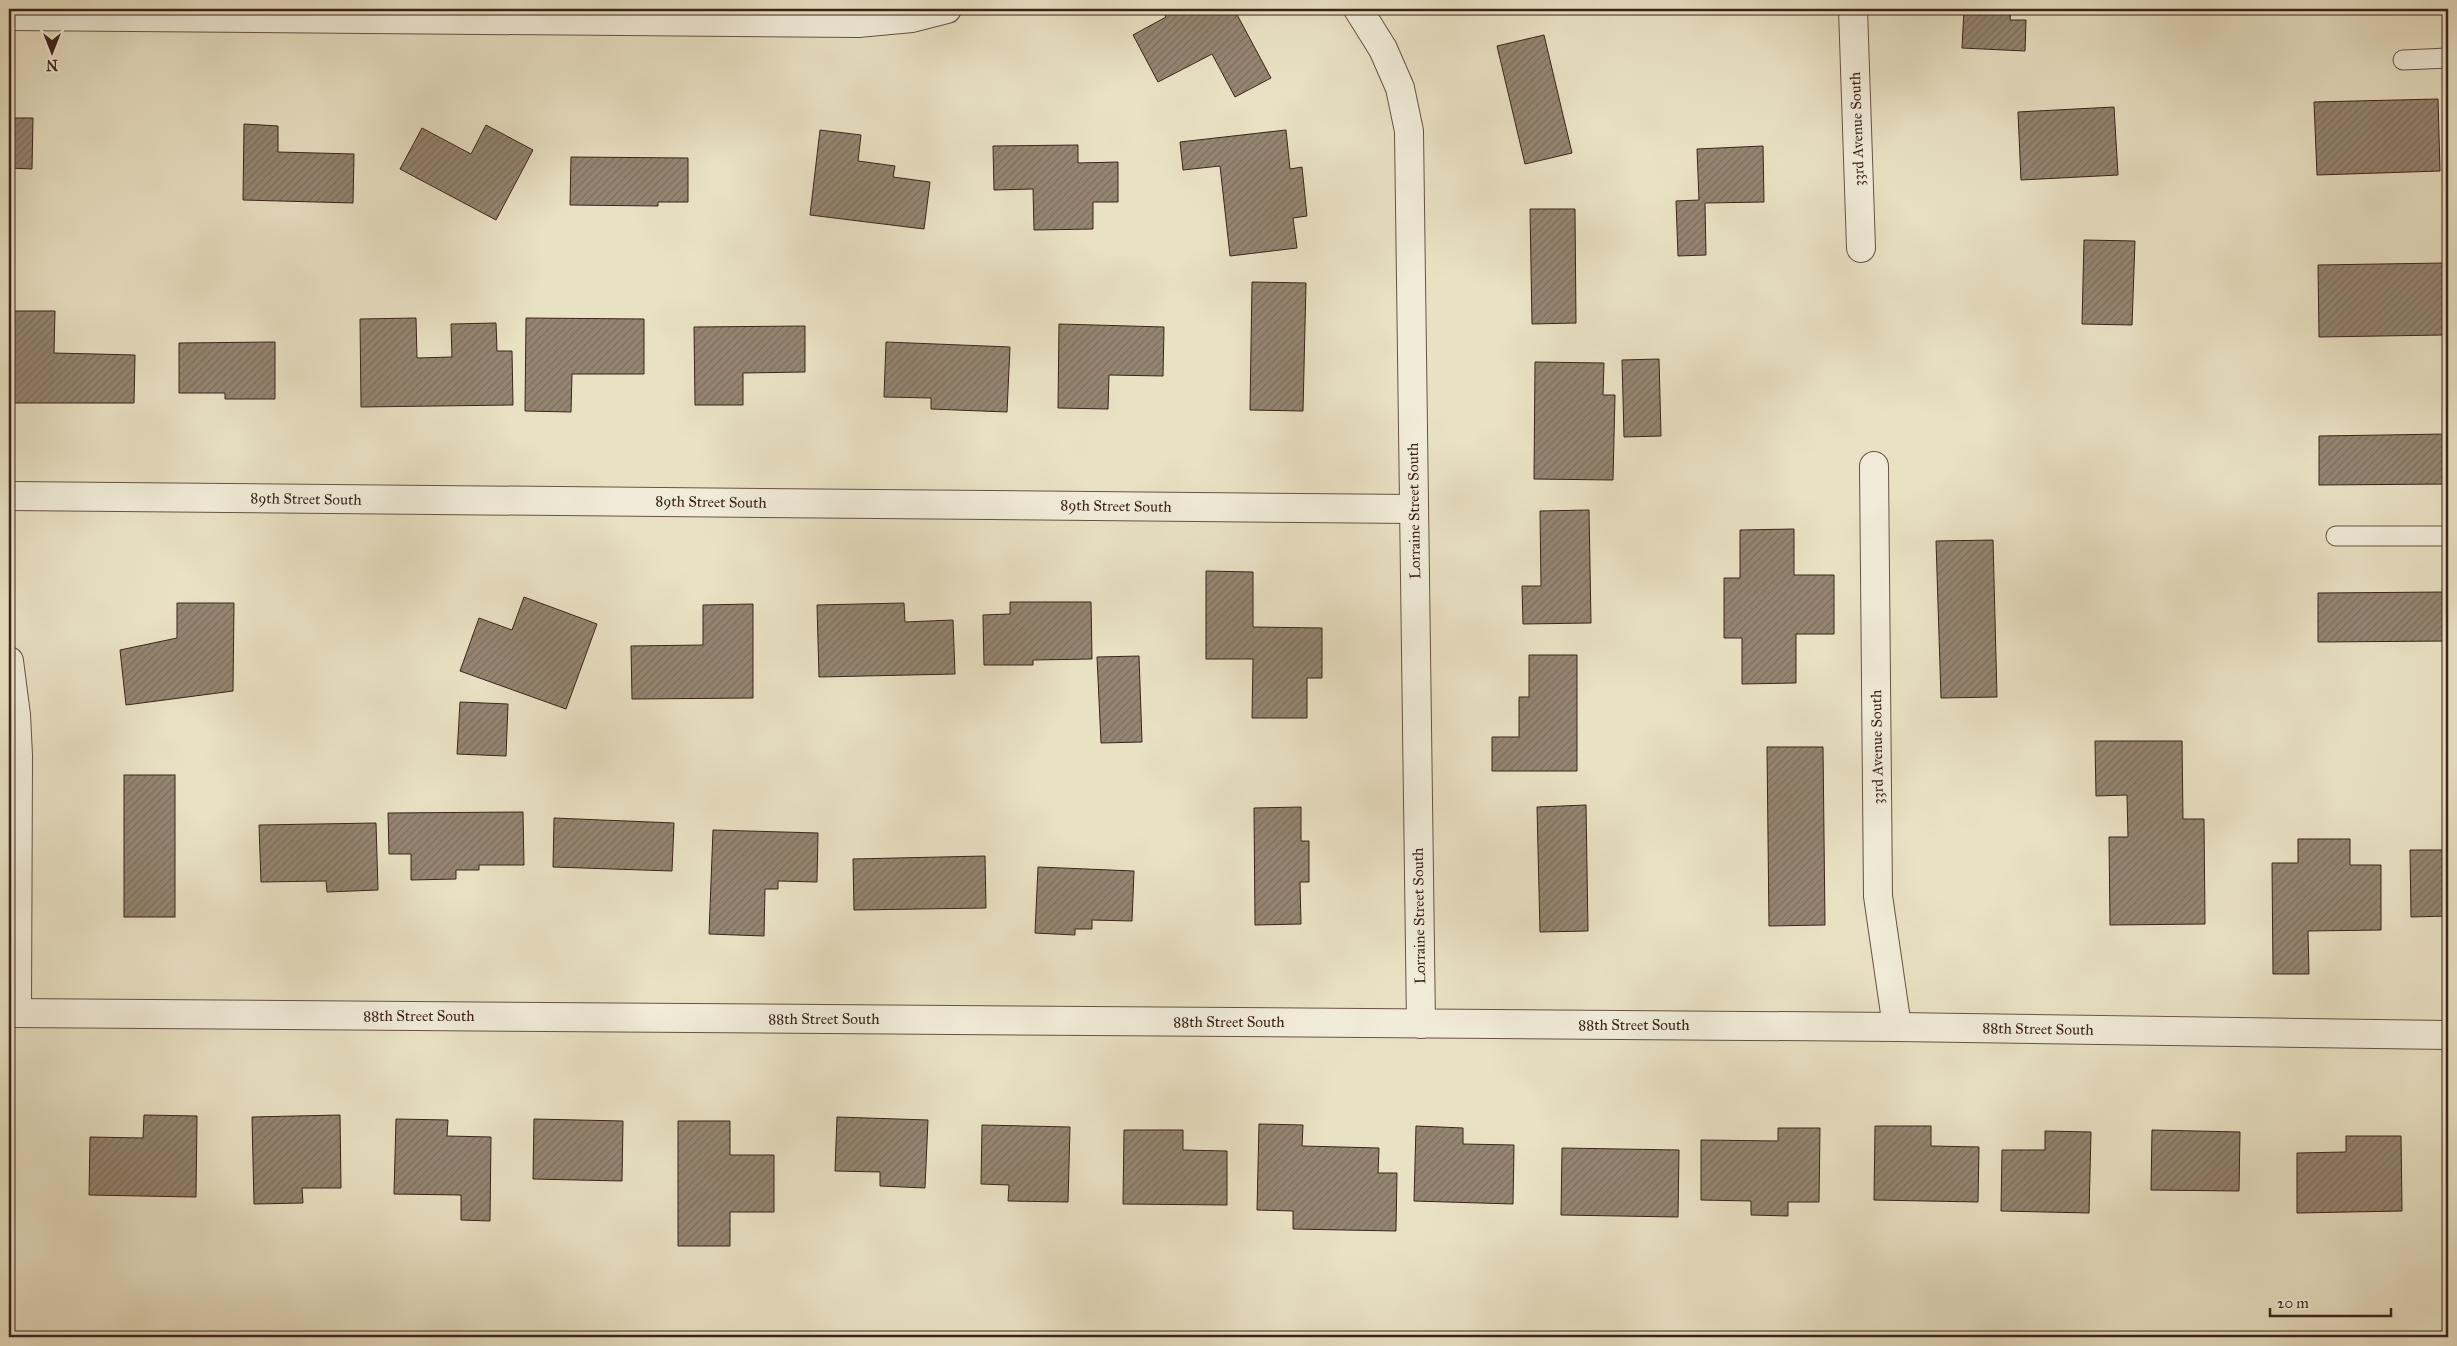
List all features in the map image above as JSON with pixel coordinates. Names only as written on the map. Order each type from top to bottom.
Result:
[{"type":"street","points":[[9,16],[858,23],[912,18],[947,9]]},
{"type":"street","name":"Lorraine Street South","points":[[1358,9],[1383,49],[1400,88],[1409,131],[1420,1024]]},
{"type":"street","name":"33rd Avenue South","points":[[1853,9],[1861,248]]},
{"type":"street","name":"33rd Avenue South","points":[[1874,466],[1878,896],[1897,1027]]},
{"type":"street","name":"89th Street South","points":[[9,496],[1414,509]]},
{"type":"street","points":[[9,661],[16,715],[18,755],[13,1013]]},
{"type":"street","name":"88th Street South","points":[[13,1013],[1897,1027],[2448,1035]]},
{"type":"lane","points":[[2404,60],[2448,58]]},
{"type":"lane","points":[[2336,536],[2448,536]]},
{"type":"building","points":[[1162,9],[1234,9],[1271,78],[1235,97],[1212,54],[1158,82],[1133,35],[1166,17]]},
{"type":"building","points":[[1964,9],[2011,9],[2010,20],[2026,20],[2025,51],[1962,48]]},
{"type":"building","points":[[1544,35],[1572,153],[1525,164],[1497,46]]},
{"type":"building","points":[[2438,99],[2440,171],[2317,175],[2314,102]]},
{"type":"building","points":[[2114,107],[2118,175],[2021,180],[2018,112]]},
{"type":"building","points":[[9,118],[33,118],[32,169],[9,168]]},
{"type":"building","points":[[244,124],[278,126],[278,152],[354,154],[353,203],[243,200]]},
{"type":"building","points":[[486,125],[533,150],[496,220],[400,169],[422,128],[471,154]]},
{"type":"building","points":[[820,130],[861,135],[858,161],[895,166],[893,177],[930,182],[924,229],[810,215]]},
{"type":"building","points":[[1286,130],[1290,169],[1302,167],[1307,216],[1293,218],[1297,248],[1230,256],[1220,166],[1183,170],[1180,142]]},
{"type":"building","points":[[1078,145],[1078,163],[1118,162],[1118,202],[1093,202],[1093,229],[1034,230],[1033,189],[994,190],[993,146]]},
{"type":"building","points":[[1763,146],[1764,202],[1705,203],[1706,255],[1678,256],[1676,201],[1699,200],[1697,149]]},
{"type":"building","points":[[571,157],[688,158],[688,202],[658,202],[658,206],[570,205]]},
{"type":"building","points":[[1530,209],[1575,209],[1576,323],[1532,324]]},
{"type":"building","points":[[2084,240],[2135,241],[2132,325],[2082,324]]},
{"type":"building","points":[[2443,263],[2443,335],[2319,337],[2318,265]]},
{"type":"building","points":[[1252,282],[1306,283],[1303,411],[1250,410]]},
{"type":"building","points":[[9,311],[55,311],[54,353],[135,355],[134,403],[9,403]]},
{"type":"building","points":[[416,318],[417,358],[452,357],[451,324],[496,323],[497,351],[512,351],[513,405],[361,407],[360,319]]},
{"type":"building","points":[[526,318],[644,319],[644,374],[572,374],[571,412],[525,411]]},
{"type":"building","points":[[1059,324],[1164,327],[1163,376],[1109,375],[1108,409],[1058,408]]},
{"type":"building","points":[[805,326],[805,372],[743,373],[743,405],[695,405],[694,327]]},
{"type":"building","points":[[275,342],[275,399],[225,399],[225,393],[179,393],[179,343]]},
{"type":"building","points":[[886,342],[1010,347],[1007,412],[931,409],[931,398],[884,397]]},
{"type":"building","points":[[1659,359],[1661,436],[1624,437],[1622,360]]},
{"type":"building","points":[[1535,362],[1604,363],[1603,395],[1615,395],[1613,480],[1534,479]]},
{"type":"building","points":[[2448,434],[2448,484],[2319,485],[2319,436]]},
{"type":"building","points":[[1589,510],[1591,623],[1523,624],[1522,586],[1541,586],[1540,511]]},
{"type":"building","points":[[1794,529],[1794,575],[1834,575],[1834,634],[1796,634],[1796,683],[1742,684],[1742,638],[1724,638],[1724,578],[1740,578],[1740,530]]},
{"type":"building","points":[[1993,540],[1997,697],[1941,698],[1936,541]]},
{"type":"building","points":[[1206,571],[1253,572],[1253,627],[1322,628],[1322,678],[1307,678],[1307,718],[1252,718],[1253,659],[1206,659]]},
{"type":"building","points":[[2448,592],[2448,641],[2318,642],[2318,593]]},
{"type":"building","points":[[524,597],[597,624],[566,709],[460,671],[479,618],[512,630]]},
{"type":"building","points":[[1010,602],[1091,602],[1092,659],[1033,660],[1033,665],[984,665],[983,615],[1010,614]]},
{"type":"building","points":[[177,603],[234,603],[233,691],[126,705],[120,650],[177,638]]},
{"type":"building","points":[[904,603],[905,622],[953,620],[955,674],[819,677],[817,605]]},
{"type":"building","points":[[753,604],[753,698],[632,699],[631,646],[703,645],[703,605]]},
{"type":"building","points":[[1529,655],[1577,655],[1577,771],[1492,771],[1492,737],[1519,737],[1519,697],[1529,697]]},
{"type":"building","points":[[1139,656],[1142,742],[1101,743],[1097,657]]},
{"type":"building","points":[[460,702],[508,704],[506,756],[457,754]]},
{"type":"building","points":[[2095,741],[2182,741],[2183,819],[2204,819],[2205,924],[2110,925],[2109,837],[2128,837],[2127,795],[2096,796]]},
{"type":"building","points":[[1767,747],[1823,747],[1825,925],[1769,926]]},
{"type":"building","points":[[124,775],[175,775],[175,917],[124,917]]},
{"type":"building","points":[[1586,805],[1588,931],[1540,932],[1537,807]]},
{"type":"building","points":[[1301,807],[1301,841],[1309,841],[1309,882],[1300,882],[1301,924],[1255,925],[1254,808]]},
{"type":"building","points":[[523,812],[524,865],[479,865],[479,870],[456,870],[456,879],[411,880],[411,854],[389,854],[388,813]]},
{"type":"building","points":[[554,818],[674,823],[672,871],[553,867]]},
{"type":"building","points":[[376,823],[378,890],[327,892],[326,881],[261,882],[259,825]]},
{"type":"building","points":[[713,830],[818,833],[817,882],[778,881],[778,889],[765,889],[764,936],[709,934]]},
{"type":"building","points":[[2298,839],[2350,839],[2350,865],[2381,865],[2381,930],[2308,931],[2309,974],[2273,974],[2272,863],[2298,863]]},
{"type":"building","points":[[2410,850],[2448,850],[2448,916],[2411,917]]},
{"type":"building","points":[[985,856],[986,908],[854,910],[853,859]]},
{"type":"building","points":[[1038,867],[1134,871],[1132,921],[1092,920],[1092,929],[1075,929],[1075,935],[1035,933]]},
{"type":"building","points":[[144,1115],[197,1116],[196,1197],[89,1195],[90,1137],[143,1138]]},
{"type":"building","points":[[340,1115],[341,1188],[302,1188],[303,1203],[254,1204],[252,1117]]},
{"type":"building","points":[[837,1117],[928,1120],[925,1188],[880,1186],[880,1172],[835,1171]]},
{"type":"building","points":[[396,1119],[448,1120],[447,1136],[491,1137],[490,1221],[461,1220],[461,1195],[394,1194]]},
{"type":"building","points":[[534,1119],[623,1121],[622,1181],[533,1179]]},
{"type":"building","points":[[678,1121],[730,1121],[730,1155],[774,1155],[774,1212],[730,1212],[730,1246],[678,1246]]},
{"type":"building","points":[[1259,1124],[1303,1125],[1302,1146],[1379,1148],[1378,1173],[1397,1173],[1396,1231],[1293,1229],[1293,1211],[1257,1210]]},
{"type":"building","points":[[982,1125],[1070,1127],[1068,1202],[1008,1201],[1009,1185],[981,1184]]},
{"type":"building","points":[[1416,1126],[1463,1128],[1463,1144],[1514,1145],[1513,1204],[1414,1201]]},
{"type":"building","points":[[1875,1126],[1931,1126],[1931,1146],[1979,1147],[1978,1202],[1874,1200]]},
{"type":"building","points":[[1778,1128],[1820,1128],[1819,1202],[1788,1202],[1788,1216],[1751,1215],[1751,1201],[1701,1200],[1701,1140],[1778,1141]]},
{"type":"building","points":[[1124,1130],[1183,1130],[1183,1150],[1227,1151],[1227,1205],[1123,1204]]},
{"type":"building","points":[[2152,1130],[2240,1132],[2239,1191],[2151,1190]]},
{"type":"building","points":[[2045,1131],[2091,1132],[2089,1213],[2001,1211],[2002,1150],[2045,1150]]},
{"type":"building","points":[[2346,1136],[2401,1136],[2402,1211],[2297,1213],[2297,1153],[2346,1152]]},
{"type":"building","points":[[1562,1148],[1679,1150],[1678,1217],[1561,1215]]}]
